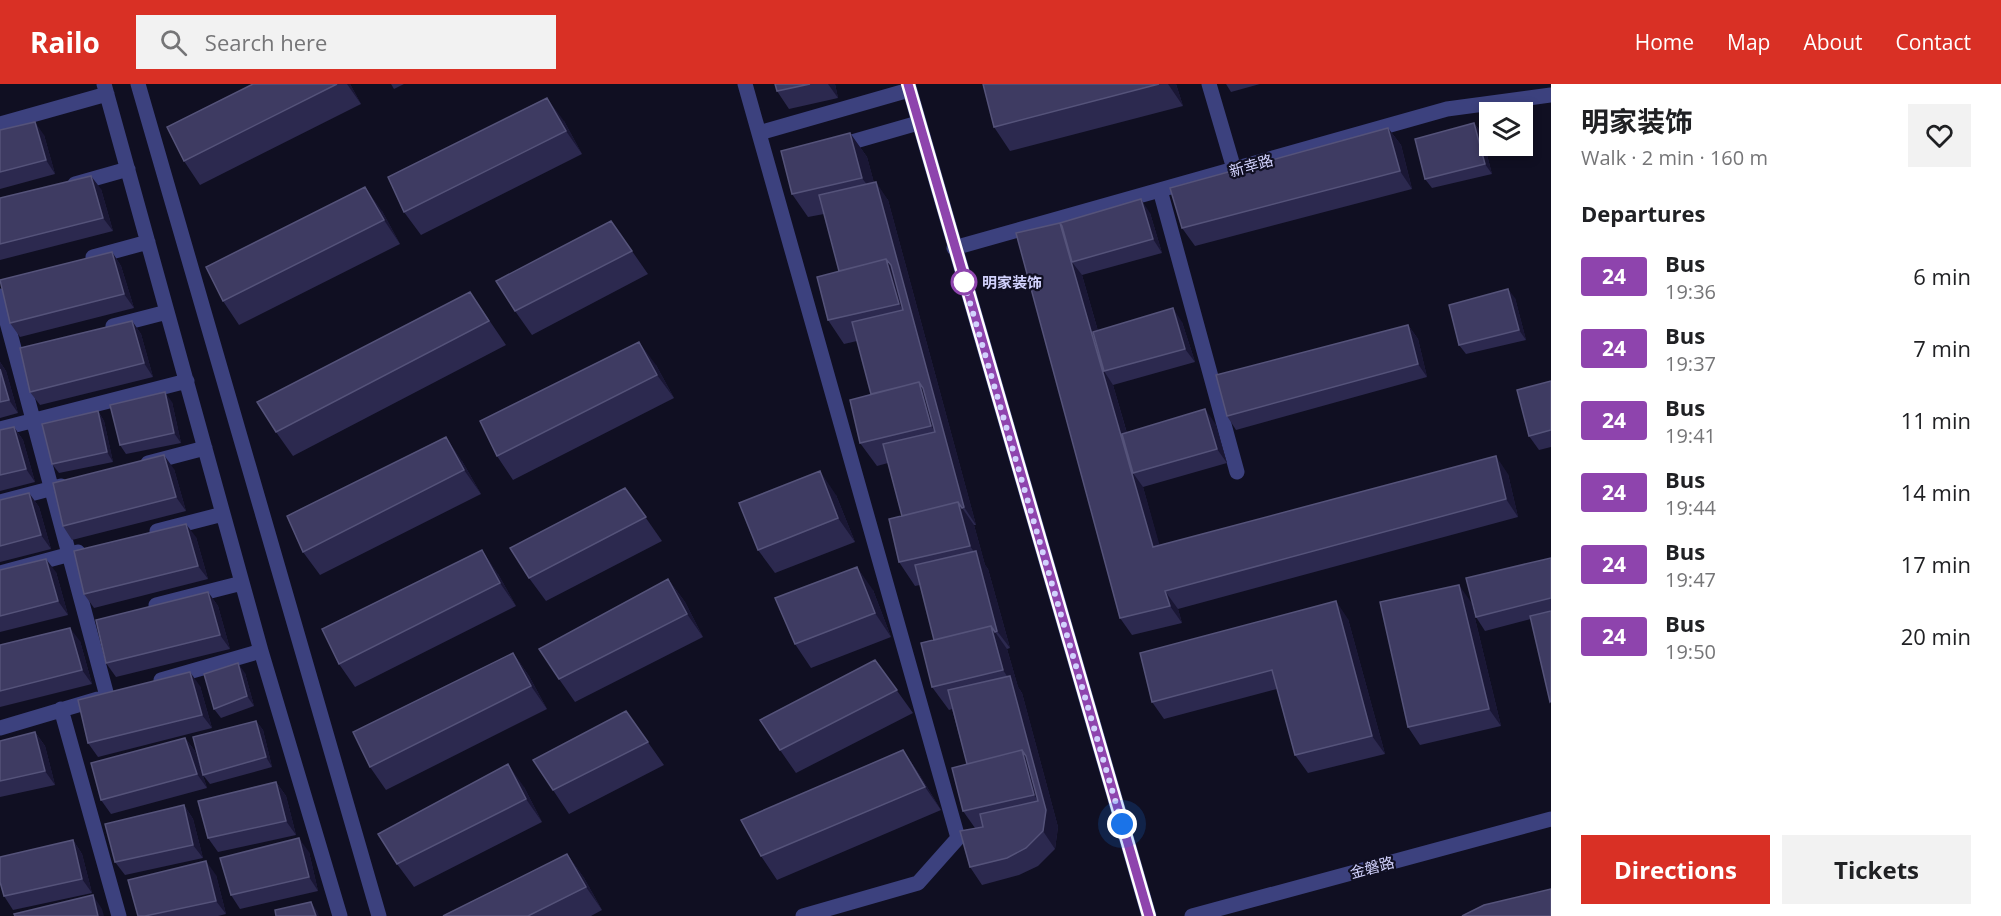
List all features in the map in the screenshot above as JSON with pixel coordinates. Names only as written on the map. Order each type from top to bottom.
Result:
[{"type":"street","points":[[138,84],[379,916]]},
{"type":"street","points":[[745,84],[759,133],[775,165],[958,838],[918,883],[804,916]]},
{"type":"street","points":[[1209,84],[1234,169]]},
{"type":"street","points":[[759,133],[909,87],[954,249],[1149,916]]},
{"type":"street","points":[[0,124],[106,89],[261,651],[340,916]]},
{"type":"street","name":"新幸路","points":[[954,249],[1447,109],[1551,95]]},
{"type":"street","points":[[826,150],[918,123]]},
{"type":"street","points":[[64,187],[128,169]]},
{"type":"street","points":[[1160,190],[1237,472]]},
{"type":"street","points":[[80,261],[148,242]]},
{"type":"street","points":[[0,296],[88,624],[112,695],[0,728]]},
{"type":"street","points":[[102,329],[167,312]]},
{"type":"street","points":[[0,429],[187,381]]},
{"type":"street","points":[[128,468],[205,448]]},
{"type":"street","points":[[0,502],[73,483]]},
{"type":"street","points":[[146,534],[223,513]]},
{"type":"street","points":[[0,573],[91,549]]},
{"type":"street","points":[[143,609],[242,583]]},
{"type":"street","points":[[151,683],[261,651]]},
{"type":"street","points":[[61,710],[119,916]]},
{"type":"street","name":"金磐路","points":[[1192,916],[1551,819]]},
{"type":"building","points":[[253,84],[337,84],[184,161],[167,127]]},
{"type":"building","points":[[775,84],[810,84],[777,91]]},
{"type":"building","points":[[983,84],[1159,84],[994,127]]},
{"type":"building","points":[[547,98],[566,131],[404,212],[388,177]]},
{"type":"building","points":[[35,122],[46,160],[0,172],[0,130]]},
{"type":"building","points":[[1474,123],[1479,142],[1479,156],[1483,156],[1485,164],[1425,179],[1415,139]]},
{"type":"building","points":[[1388,128],[1400,171],[1182,228],[1170,188]]},
{"type":"building","points":[[850,133],[862,178],[792,194],[781,151]]},
{"type":"building","points":[[91,176],[103,218],[0,244],[0,198]]},
{"type":"building","points":[[876,182],[964,507],[962,508],[958,502],[902,516],[883,444],[935,432],[923,388],[919,382],[871,394],[852,322],[903,310],[891,265],[886,259],[839,271],[819,195]]},
{"type":"building","points":[[365,187],[384,220],[223,301],[206,267]]},
{"type":"building","points":[[1141,199],[1153,239],[1072,262],[1060,223]]},
{"type":"building","points":[[611,221],[632,251],[515,311],[496,281]]},
{"type":"building","points":[[1060,223],[1153,547],[1496,456],[1506,499],[1165,591],[1170,606],[1120,618],[1016,233]]},
{"type":"building","points":[[112,252],[124,294],[10,323],[0,280]]},
{"type":"building","points":[[886,259],[899,304],[828,320],[817,277]]},
{"type":"building","points":[[1508,289],[1519,330],[1459,345],[1449,305]]},
{"type":"building","points":[[470,292],[489,321],[276,432],[257,402]]},
{"type":"building","points":[[1173,308],[1185,349],[1104,371],[1093,332]]},
{"type":"building","points":[[132,321],[144,363],[30,392],[20,348]]},
{"type":"building","points":[[1408,325],[1418,364],[1227,416],[1216,375]]},
{"type":"building","points":[[639,342],[657,375],[497,456],[480,421]]},
{"type":"building","points":[[0,369],[9,400],[0,402]]},
{"type":"building","points":[[1551,381],[1551,430],[1529,436],[1517,390]]},
{"type":"building","points":[[919,382],[931,426],[860,443],[850,400]]},
{"type":"building","points":[[165,392],[174,433],[120,445],[110,405]]},
{"type":"building","points":[[1205,409],[1217,449],[1133,473],[1122,434]]},
{"type":"building","points":[[98,411],[107,452],[52,464],[42,424]]},
{"type":"building","points":[[14,427],[26,469],[0,475],[0,430]]},
{"type":"building","points":[[446,437],[464,470],[303,552],[287,516]]},
{"type":"building","points":[[164,455],[176,497],[63,526],[53,483]]},
{"type":"building","points":[[820,471],[838,518],[758,550],[739,503]]},
{"type":"building","points":[[625,488],[646,517],[529,578],[510,548]]},
{"type":"building","points":[[29,493],[41,535],[0,546],[0,500]]},
{"type":"building","points":[[958,502],[970,546],[899,562],[889,519]]},
{"type":"building","points":[[186,524],[198,566],[84,594],[74,551]]},
{"type":"building","points":[[482,550],[500,583],[339,664],[322,629]]},
{"type":"building","points":[[976,551],[997,631],[995,632],[991,626],[934,640],[915,565]]},
{"type":"building","points":[[1551,558],[1551,598],[1476,617],[1466,578]]},
{"type":"building","points":[[46,559],[58,601],[0,616],[0,570]]},
{"type":"building","points":[[857,567],[875,613],[795,644],[775,598]]},
{"type":"building","points":[[668,579],[687,614],[559,679],[539,649]]},
{"type":"building","points":[[1459,585],[1489,709],[1408,727],[1380,602]]},
{"type":"building","points":[[208,592],[220,635],[106,663],[96,620]]},
{"type":"building","points":[[1336,601],[1372,736],[1295,755],[1272,670],[1152,702],[1140,653]]},
{"type":"building","points":[[1551,611],[1551,701],[1550,702],[1530,616]]},
{"type":"building","points":[[991,626],[1003,670],[932,687],[921,643]]},
{"type":"building","points":[[70,628],[82,670],[0,691],[0,645]]},
{"type":"building","points":[[513,653],[531,686],[370,767],[353,732]]},
{"type":"building","points":[[875,660],[897,690],[780,750],[760,720]]},
{"type":"building","points":[[238,663],[247,696],[214,709],[204,674]]},
{"type":"building","points":[[190,672],[202,715],[88,743],[78,700]]},
{"type":"building","points":[[1010,676],[1046,810],[1043,831],[1026,848],[1007,858],[970,867],[960,831],[983,827],[980,814],[1038,801],[1026,756],[1022,750],[967,764],[948,690]]},
{"type":"building","points":[[626,711],[648,742],[553,790],[533,760]]},
{"type":"building","points":[[256,721],[266,757],[203,775],[193,737]]},
{"type":"building","points":[[35,732],[45,771],[0,781],[0,741]]},
{"type":"building","points":[[185,738],[197,774],[101,800],[91,763]]},
{"type":"building","points":[[903,750],[925,787],[761,856],[741,820]]},
{"type":"building","points":[[1022,750],[1034,795],[963,811],[952,768]]},
{"type":"building","points":[[508,764],[526,799],[397,864],[378,834]]},
{"type":"building","points":[[276,782],[286,821],[208,838],[198,801]]},
{"type":"building","points":[[184,805],[193,845],[115,862],[105,824]]},
{"type":"building","points":[[299,838],[309,877],[231,895],[220,858]]},
{"type":"building","points":[[73,840],[82,879],[4,896],[0,882],[0,857]]},
{"type":"building","points":[[567,854],[586,887],[528,916],[443,916]]},
{"type":"building","points":[[206,861],[216,901],[138,916],[128,880]]},
{"type":"building","points":[[1551,889],[1551,916],[1462,916],[1484,905]]},
{"type":"building","points":[[93,895],[98,916],[15,916],[14,914]]},
{"type":"building","points":[[311,902],[316,916],[276,916],[275,910]]},
{"type":"bus line","name":"24","points":[[908,84],[1149,916]]},
{"type":"place","name":"明家装饰","points":[[964,282]]},
{"type":"route","points":[[964,282],[961,272],[1122,824]]}]
